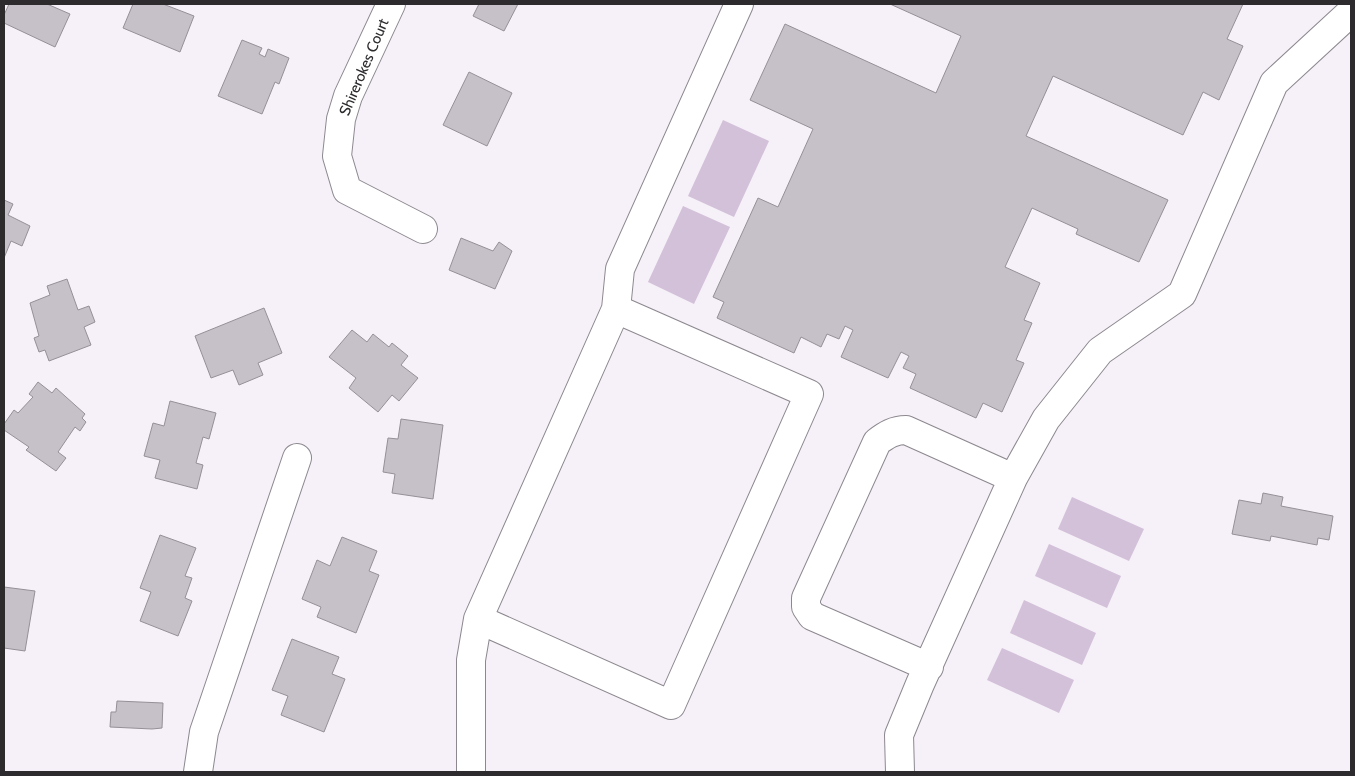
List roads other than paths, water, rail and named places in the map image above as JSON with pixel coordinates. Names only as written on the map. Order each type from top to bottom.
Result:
[{"type":"street","points":[[472,772],[471,660],[478,620],[616,308],[620,270],[739,4]]},
{"type":"street","name":"Shirerokes Court","points":[[382,6],[341,119],[337,156],[347,190],[422,229]]},
{"type":"street","points":[[900,772],[899,736],[920,684],[1013,478],[1046,419],[1100,351],[1182,294],[1274,83],[1351,12]]},
{"type":"street","points":[[478,620],[671,705],[809,394],[616,308]]},
{"type":"street","points":[[928,667],[812,616],[806,607],[806,598],[877,442],[887,434],[898,430],[906,430],[1013,478]]},
{"type":"street","points":[[198,772],[204,732],[297,458]]}]
